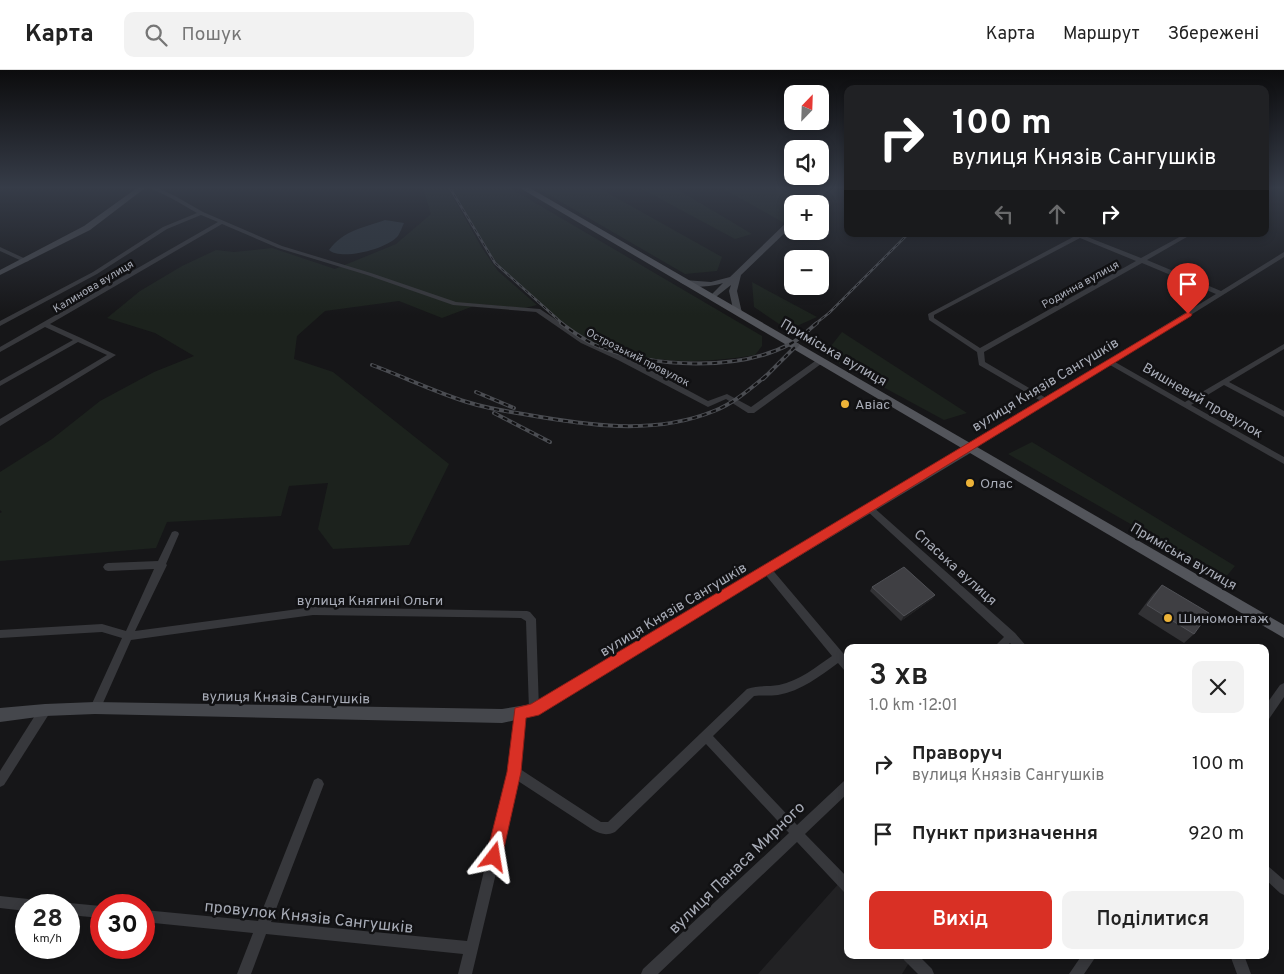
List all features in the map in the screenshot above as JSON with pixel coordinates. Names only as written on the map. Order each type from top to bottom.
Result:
[{"type":"main road","points":[[0,273],[83,230]]},
{"type":"main road","name":"Приміська вулиця","points":[[596,230],[1284,632]]},
{"type":"main road","points":[[712,298],[784,230]]},
{"type":"main road","points":[[684,282],[711,284],[728,281],[736,276]]},
{"type":"main road","points":[[736,276],[733,291],[738,313]]},
{"type":"main road","name":"вулиця Князів Сангушків","points":[[0,715],[45,710],[95,708],[502,716],[534,710],[968,449]]},
{"type":"street","points":[[0,324],[95,273],[162,230]]},
{"type":"street","name":"Калинова вулиця","points":[[0,350],[208,230]]},
{"type":"street","name":"Острозький провулок","points":[[241,230],[280,247],[369,274],[455,304],[538,310],[582,341],[621,358],[708,404],[727,396],[751,412],[821,361]]},
{"type":"street","points":[[1046,401],[982,363],[980,351],[932,319],[931,314],[933,311],[1076,237]]},
{"type":"street","points":[[1089,237],[1221,294]]},
{"type":"street","name":"Родинна вулиця","points":[[980,351],[1184,237]]},
{"type":"street","points":[[0,249],[26,261]]},
{"type":"street","name":"вулиця Князів Сангушків","points":[[968,449],[1284,254]]},
{"type":"street","points":[[0,422],[112,355],[46,325]]},
{"type":"street","points":[[0,384],[78,339]]},
{"type":"street","points":[[1187,404],[1284,346]]},
{"type":"street","name":"Вишневий провулок","points":[[1110,362],[1187,404],[1284,461]]},
{"type":"street","points":[[1224,382],[1284,414]]},
{"type":"street","name":"Спаська вулиця","points":[[869,508],[1019,644]]},
{"type":"street","points":[[95,708],[175,534]]},
{"type":"street","points":[[108,567],[162,565]]},
{"type":"street","points":[[767,570],[844,663]]},
{"type":"street","name":"вулиця Княгині Ольги","points":[[0,634],[102,628],[129,636],[313,611],[522,614],[531,619],[534,710]]},
{"type":"street","points":[[1002,644],[1011,636]]},
{"type":"street","points":[[514,772],[597,826],[603,829],[611,828],[751,692],[762,689],[777,691],[794,686],[839,658]]},
{"type":"street","points":[[1269,709],[1284,688]]},
{"type":"street","points":[[0,781],[45,710]]},
{"type":"street","points":[[465,974],[514,772],[520,713]]},
{"type":"street","points":[[706,736],[844,884]]},
{"type":"street","points":[[244,974],[318,784]]},
{"type":"street","name":"вулиця Панаса Мирного","points":[[648,974],[844,789]]},
{"type":"street","points":[[1269,875],[1284,888]]},
{"type":"street","points":[[0,902],[15,904]]},
{"type":"street","name":"провулок Князів Сангушків","points":[[155,917],[472,948]]},
{"type":"street","points":[[913,959],[927,974]]},
{"type":"street","points":[[1076,974],[1087,959]]},
{"type":"street","points":[[1238,959],[1244,974]]},
{"type":"shaded area","points":[[357,230],[401,230],[398,236],[391,241],[374,249],[353,254],[335,253],[329,250],[348,234]]},
{"type":"shaded area","points":[[412,230],[472,230],[498,271],[537,305],[525,308],[479,304],[442,318],[399,301],[325,311],[297,336],[294,359],[333,372],[449,464],[409,545],[333,549],[318,529],[328,483],[289,486],[281,516],[167,522],[156,548],[0,561],[0,513],[2,512],[0,510],[0,472],[52,439],[100,401],[154,372],[194,356],[155,333],[107,318],[140,291],[182,266],[216,250],[234,252],[272,248],[335,269],[396,244]]},
{"type":"shaded area","points":[[475,230],[582,230],[762,336],[762,346],[755,355],[716,360],[677,361],[639,356],[601,346],[574,331],[533,298],[503,270]]},
{"type":"shaded area","points":[[610,230],[674,230],[722,257],[717,271],[685,274]]},
{"type":"shaded area","points":[[719,230],[746,230],[752,234],[735,239]]},
{"type":"shaded area","points":[[752,282],[817,317],[788,330],[754,307]]},
{"type":"shaded area","points":[[842,332],[967,413],[944,420],[824,355]]},
{"type":"shaded area","points":[[1032,442],[1235,566],[1225,578],[1008,454]]},
{"type":"shaded area","points":[[841,881],[844,884],[844,959],[911,959],[902,974],[758,974]]},
{"type":"building","points":[[904,567],[935,595],[904,616],[872,587]]},
{"type":"building","points":[[1162,585],[1209,613],[1194,634],[1147,605]]},
{"type":"railway","points":[[475,230],[495,263],[563,324]]},
{"type":"railway","points":[[815,324],[829,313],[905,237]]},
{"type":"railway","points":[[561,323],[589,342],[621,354],[645,359],[695,364],[721,363],[769,353],[794,342],[817,323]]},
{"type":"railway","points":[[767,375],[797,345]]},
{"type":"railway","points":[[372,365],[443,394],[481,406],[570,422],[619,426],[667,424],[691,419],[721,408],[735,400],[767,375]]},
{"type":"railway","points":[[763,379],[767,375]]},
{"type":"railway","points":[[476,392],[514,408]]},
{"type":"railway","points":[[494,413],[550,442]]},
{"type":"place","name":"Авіас","points":[[845,404]]},
{"type":"place","name":"Олас","points":[[970,483]]},
{"type":"place","name":"Шиномонтаж","points":[[1168,618]]},
{"type":"route","points":[[494,857],[514,772],[520,713],[534,710],[1188,314]]}]
